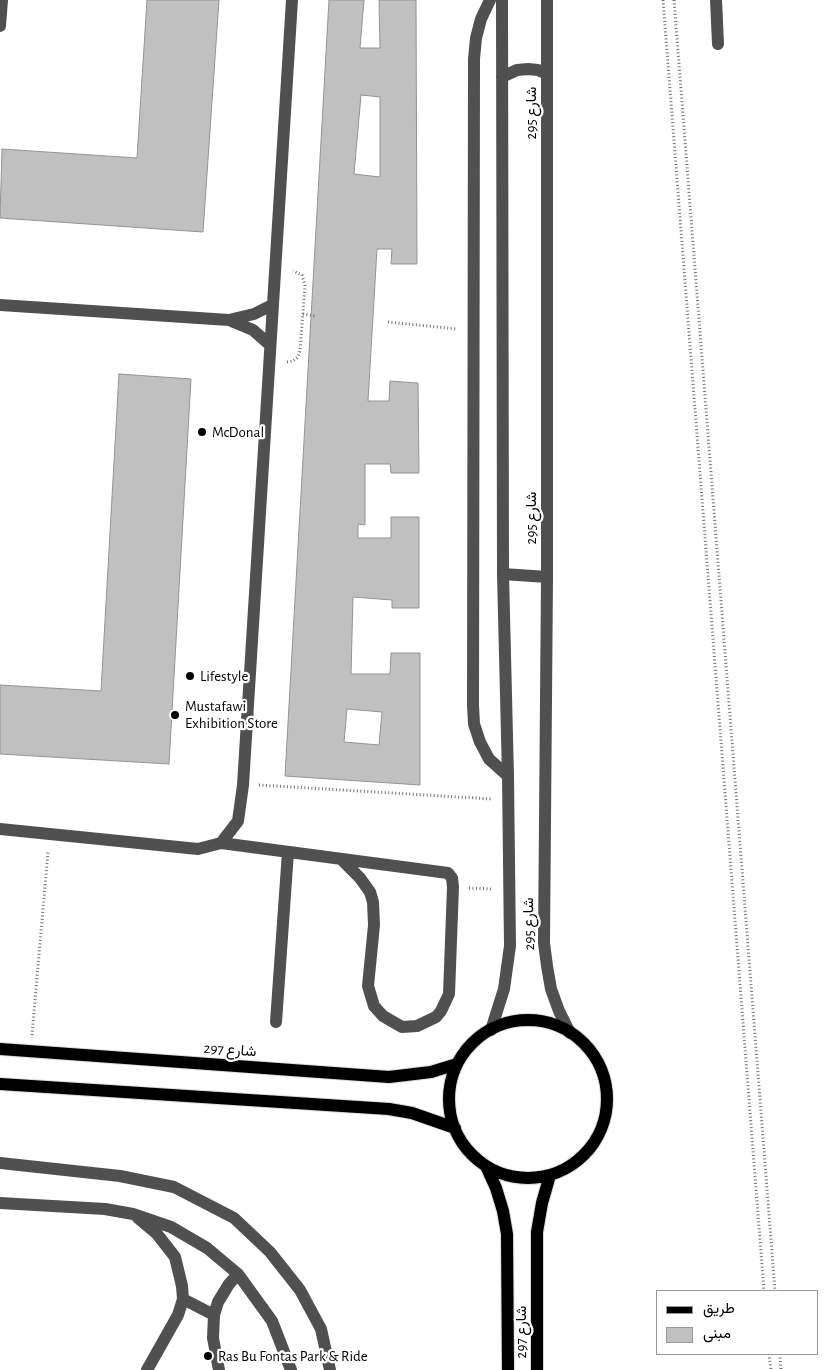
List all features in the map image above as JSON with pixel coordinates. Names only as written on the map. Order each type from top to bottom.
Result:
[{"type":"main road","points":[[531,1021],[555,1025],[570,1033],[588,1049],[601,1070],[606,1086],[607,1102],[602,1126],[590,1148],[579,1160],[565,1169],[550,1175],[534,1178],[517,1177],[501,1173],[486,1166],[473,1156],[463,1143],[450,1113],[449,1096],[457,1064],[466,1050],[477,1039],[491,1030],[506,1024],[531,1021]]},
{"type":"main road","name":"شارع 297","points":[[0,1049],[389,1077],[431,1072],[457,1064]]},
{"type":"main road","points":[[0,1084],[389,1109],[412,1113],[455,1128]]},
{"type":"main road","name":"شارع 297","points":[[486,1166],[503,1211],[507,1234],[508,1370]]},
{"type":"main road","name":"شارع 297","points":[[537,1370],[538,1232],[542,1203],[550,1175]]},
{"type":"street","points":[[0,26],[2,0]]},
{"type":"street","points":[[222,844],[238,821],[244,785],[292,0]]},
{"type":"street","points":[[490,0],[481,18],[476,38],[474,59],[473,704],[474,724],[480,742],[489,759],[508,776]]},
{"type":"street","name":"شارع 295","points":[[491,1030],[499,1010],[508,968],[510,946],[503,574],[502,0]]},
{"type":"street","name":"شارع 295","points":[[547,0],[547,576],[544,943],[551,989],[570,1033]]},
{"type":"street","points":[[716,0],[718,44]]},
{"type":"street","points":[[502,77],[517,70],[528,68],[547,74]]},
{"type":"street","points":[[0,305],[229,320],[254,314],[272,305]]},
{"type":"street","points":[[229,320],[253,330],[270,345]]},
{"type":"street","points":[[503,574],[547,576]]},
{"type":"street","points":[[0,829],[198,849],[222,844],[288,852],[448,873],[452,878],[453,887],[449,994],[436,1017],[417,1026],[402,1027],[383,1016],[374,1006],[368,986],[374,925],[373,902],[370,892],[360,878],[341,859]]},
{"type":"street","points":[[276,1022],[288,852]]},
{"type":"street","points":[[0,1163],[120,1176],[174,1187],[234,1218],[270,1252],[300,1290],[321,1329],[330,1370]]},
{"type":"street","points":[[0,1203],[105,1209],[133,1214],[172,1227],[186,1235],[207,1248],[238,1274],[272,1321],[291,1370]]},
{"type":"street","points":[[133,1214],[157,1234],[175,1258],[184,1299],[178,1315],[147,1370]]},
{"type":"street","points":[[219,1370],[213,1338],[214,1315],[218,1302],[229,1284],[238,1274]]},
{"type":"street","points":[[184,1299],[214,1315]]},
{"type":"path","points":[[663,0],[764,1290]]},
{"type":"path","points":[[674,0],[775,1290]]},
{"type":"path","points":[[269,360],[288,362],[298,357],[303,314],[305,280],[302,275],[292,271],[275,270]]},
{"type":"path","points":[[303,314],[315,316]]},
{"type":"path","points":[[388,322],[474,331]]},
{"type":"path","points":[[244,785],[508,799]]},
{"type":"path","points":[[30,1051],[50,834]]},
{"type":"path","points":[[453,887],[510,890]]},
{"type":"path","points":[[769,1355],[770,1370]]},
{"type":"path","points":[[780,1355],[781,1370]]},
{"type":"building","points":[[147,0],[219,0],[203,232],[0,218],[2,149],[137,158]]},
{"type":"building","points":[[329,0],[364,0],[360,48],[380,48],[379,0],[416,0],[417,264],[391,264],[392,249],[377,249],[368,401],[389,401],[390,381],[418,383],[419,473],[391,473],[390,464],[365,464],[365,525],[358,524],[358,538],[391,538],[391,517],[419,517],[419,608],[392,608],[392,600],[353,597],[351,674],[390,674],[391,653],[420,653],[420,785],[285,776]],"holes":[[[361,95],[380,97],[380,177],[354,174]],[[347,709],[382,712],[379,745],[344,742]]]},
{"type":"building","points":[[119,374],[191,379],[169,764],[0,754],[0,685],[101,691]]},
{"type":"place","name":"McDonal","points":[[202,432]]},
{"type":"place","name":"Lifestyle","points":[[190,676]]},
{"type":"place","name":"Mustafawi Exhibition Store","points":[[175,715]]},
{"type":"place","name":"Ras Bu Fontas Park & Ride","points":[[208,1356]]}]
